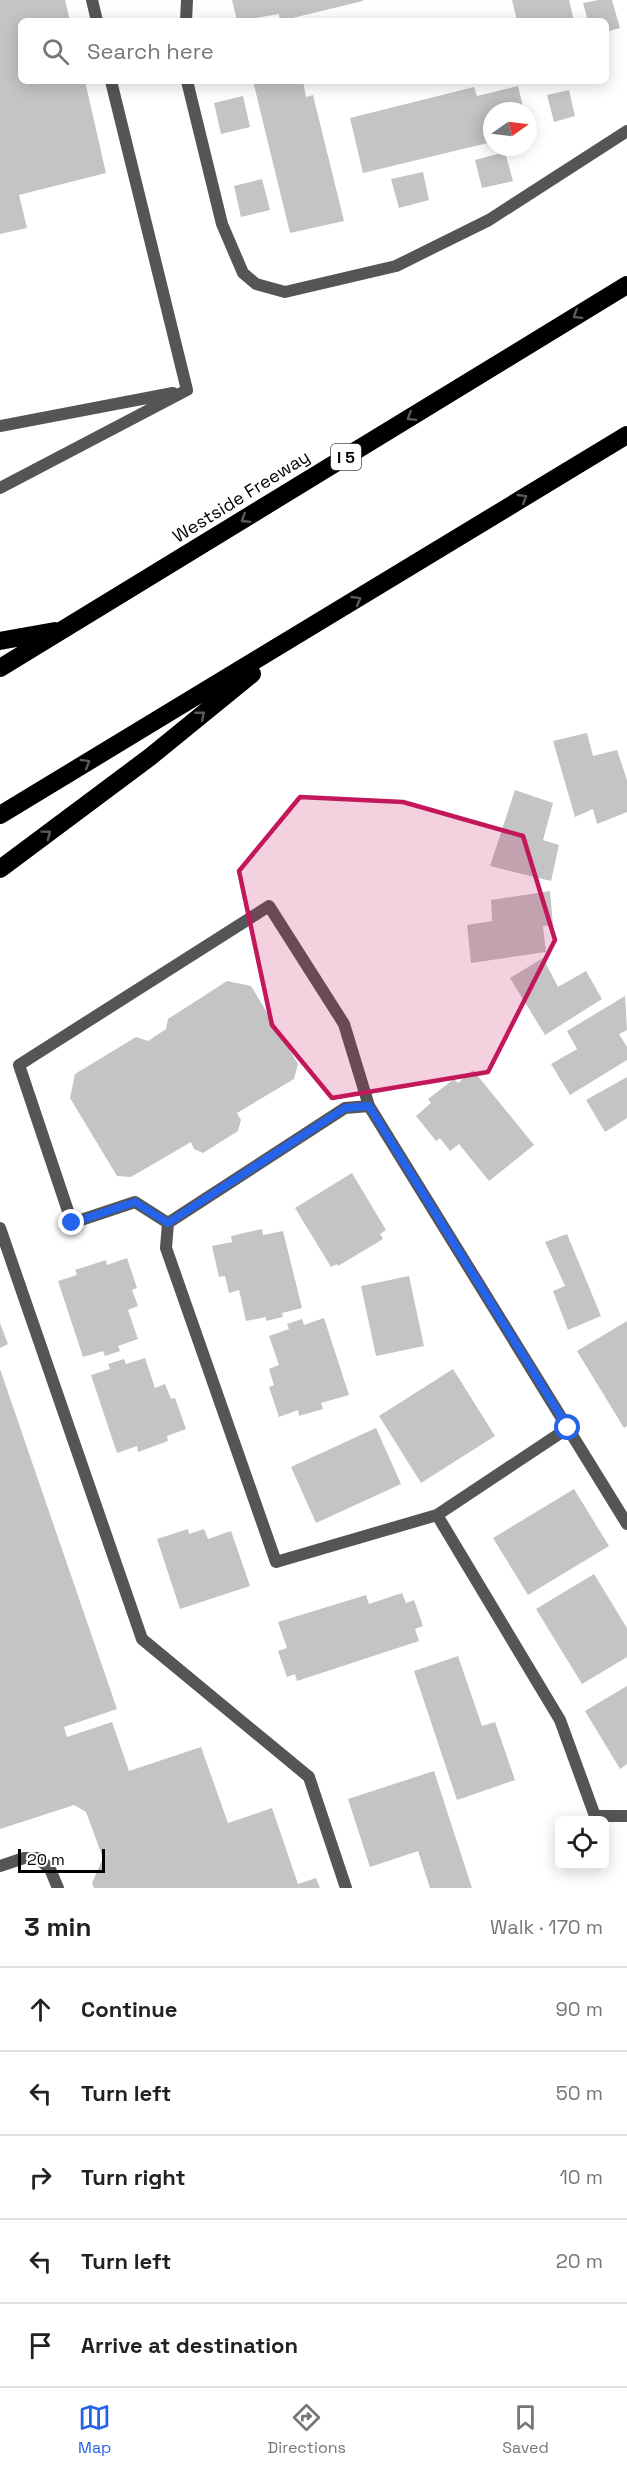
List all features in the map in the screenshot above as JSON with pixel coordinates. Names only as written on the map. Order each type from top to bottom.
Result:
[{"type":"highway","name":"Westside Freeway","points":[[0,668],[627,285]]},
{"type":"highway","points":[[0,815],[627,435]]},
{"type":"highway","points":[[0,641],[65,629]]},
{"type":"highway","points":[[0,869],[150,757],[307,630]]},
{"type":"street","points":[[92,0],[96,18]]},
{"type":"street","points":[[186,18],[187,0]]},
{"type":"street","points":[[112,84],[187,390]]},
{"type":"street","points":[[188,84],[222,224],[243,273],[256,284],[285,292],[396,266],[489,220],[627,131]]},
{"type":"street","points":[[0,426],[187,390]]},
{"type":"street","points":[[0,488],[187,390]]},
{"type":"street","points":[[168,1223],[135,1202],[72,1223],[18,1065],[269,906],[344,1024],[369,1106],[627,1524]]},
{"type":"street","points":[[168,1223],[345,1108],[369,1106]]},
{"type":"street","points":[[168,1223],[166,1248],[276,1562],[438,1515],[568,1428]]},
{"type":"street","points":[[0,1228],[142,1639],[309,1777],[346,1888]]},
{"type":"street","points":[[438,1515],[560,1720],[595,1816],[627,1816]]},
{"type":"street","points":[[0,1866],[24,1858],[38,1858],[50,1869],[58,1888]]},
{"type":"highlighted area","points":[[300,797],[403,802],[523,836],[555,940],[488,1072],[332,1098],[272,1025],[239,871]]},
{"type":"building","points":[[0,0],[65,0],[69,18],[18,18],[18,84],[86,84],[106,173],[19,195],[27,228],[0,234]]},
{"type":"building","points":[[232,0],[363,0],[292,18],[280,18],[279,14],[236,18]]},
{"type":"building","points":[[512,0],[569,0],[573,18],[516,18]]},
{"type":"building","points":[[612,0],[620,28],[609,31],[609,18],[587,18],[583,3]]},
{"type":"building","points":[[254,84],[304,84],[306,97],[313,95],[344,221],[290,233]]},
{"type":"building","points":[[518,86],[522,102],[483,102],[483,144],[363,173],[350,118],[474,87],[477,96]]},
{"type":"building","points":[[569,90],[575,116],[554,122],[547,95]]},
{"type":"building","points":[[243,96],[250,127],[221,134],[214,103]]},
{"type":"building","points":[[490,156],[506,156],[513,181],[482,188],[475,160]]},
{"type":"building","points":[[423,172],[429,200],[399,208],[391,179]]},
{"type":"building","points":[[262,179],[270,210],[241,217],[234,186]]},
{"type":"building","points":[[587,733],[593,756],[617,750],[627,780],[627,812],[597,824],[593,809],[575,817],[553,741]]},
{"type":"building","points":[[515,790],[553,803],[543,840],[559,845],[551,881],[490,866]]},
{"type":"building","points":[[550,891],[553,925],[543,926],[546,952],[471,963],[467,925],[492,921],[491,900]]},
{"type":"building","points":[[543,958],[558,987],[586,971],[602,999],[545,1035],[510,978]]},
{"type":"building","points":[[227,981],[251,986],[298,1064],[294,1079],[237,1113],[241,1120],[238,1131],[203,1153],[194,1149],[191,1142],[131,1177],[117,1176],[70,1098],[75,1074],[136,1037],[148,1041],[166,1029],[168,1019]]},
{"type":"building","points":[[625,996],[627,1030],[619,1034],[627,1047],[627,1060],[570,1095],[551,1064],[577,1049],[567,1031]]},
{"type":"building","points":[[473,1070],[534,1145],[489,1181],[459,1144],[450,1151],[440,1138],[436,1141],[416,1116],[431,1103],[428,1099],[454,1079],[458,1083]]},
{"type":"building","points":[[627,1077],[627,1118],[605,1132],[586,1100]]},
{"type":"building","points":[[352,1173],[386,1230],[380,1234],[383,1239],[338,1266],[337,1264],[331,1267],[295,1208]]},
{"type":"building","points":[[262,1229],[263,1235],[283,1231],[302,1308],[282,1313],[283,1317],[266,1321],[266,1317],[246,1321],[239,1290],[229,1293],[225,1276],[219,1277],[212,1246],[232,1242],[231,1236]]},
{"type":"building","points":[[567,1234],[601,1316],[568,1330],[553,1291],[565,1286],[545,1242]]},
{"type":"building","points":[[127,1258],[137,1288],[132,1290],[138,1306],[128,1310],[138,1339],[118,1346],[120,1351],[105,1356],[103,1351],[83,1357],[58,1281],[77,1275],[75,1270],[106,1260],[107,1265]]},
{"type":"building","points":[[409,1276],[424,1346],[376,1356],[361,1286]]},
{"type":"building","points":[[324,1318],[349,1395],[321,1403],[323,1409],[299,1416],[298,1410],[279,1417],[269,1387],[274,1385],[269,1369],[279,1365],[269,1336],[289,1329],[287,1324],[302,1319],[304,1325]]},
{"type":"building","points":[[627,1321],[627,1426],[624,1428],[577,1351]]},
{"type":"building","points":[[0,1323],[8,1344],[0,1348]]},
{"type":"building","points":[[145,1358],[155,1388],[165,1384],[171,1399],[175,1398],[186,1429],[167,1436],[168,1441],[138,1452],[137,1446],[117,1453],[91,1375],[110,1369],[108,1364],[124,1359],[126,1364]]},
{"type":"building","points":[[0,1369],[117,1709],[64,1727],[67,1737],[112,1722],[129,1771],[201,1747],[228,1823],[272,1808],[298,1884],[316,1878],[320,1888],[94,1888],[92,1883],[103,1858],[86,1812],[74,1805],[0,1829]]},
{"type":"building","points":[[453,1369],[495,1436],[421,1483],[379,1416]]},
{"type":"building","points":[[376,1428],[401,1484],[316,1523],[291,1467]]},
{"type":"building","points":[[574,1489],[609,1546],[528,1595],[493,1538]]},
{"type":"building","points":[[188,1529],[189,1534],[204,1529],[208,1539],[231,1531],[250,1586],[180,1609],[157,1539]]},
{"type":"building","points":[[594,1574],[627,1628],[627,1657],[582,1684],[536,1609]]},
{"type":"building","points":[[402,1593],[406,1603],[414,1600],[423,1626],[415,1629],[419,1641],[297,1681],[295,1674],[287,1677],[278,1651],[287,1648],[278,1622],[366,1595],[369,1604]]},
{"type":"building","points":[[458,1656],[482,1726],[495,1722],[515,1780],[457,1800],[414,1671]]},
{"type":"building","points":[[627,1686],[627,1764],[620,1769],[585,1711]]},
{"type":"building","points":[[434,1771],[472,1888],[430,1888],[418,1851],[370,1867],[348,1799]]},
{"type":"route","points":[[72,1223],[135,1202],[168,1223],[345,1108],[369,1106],[568,1428]]}]
